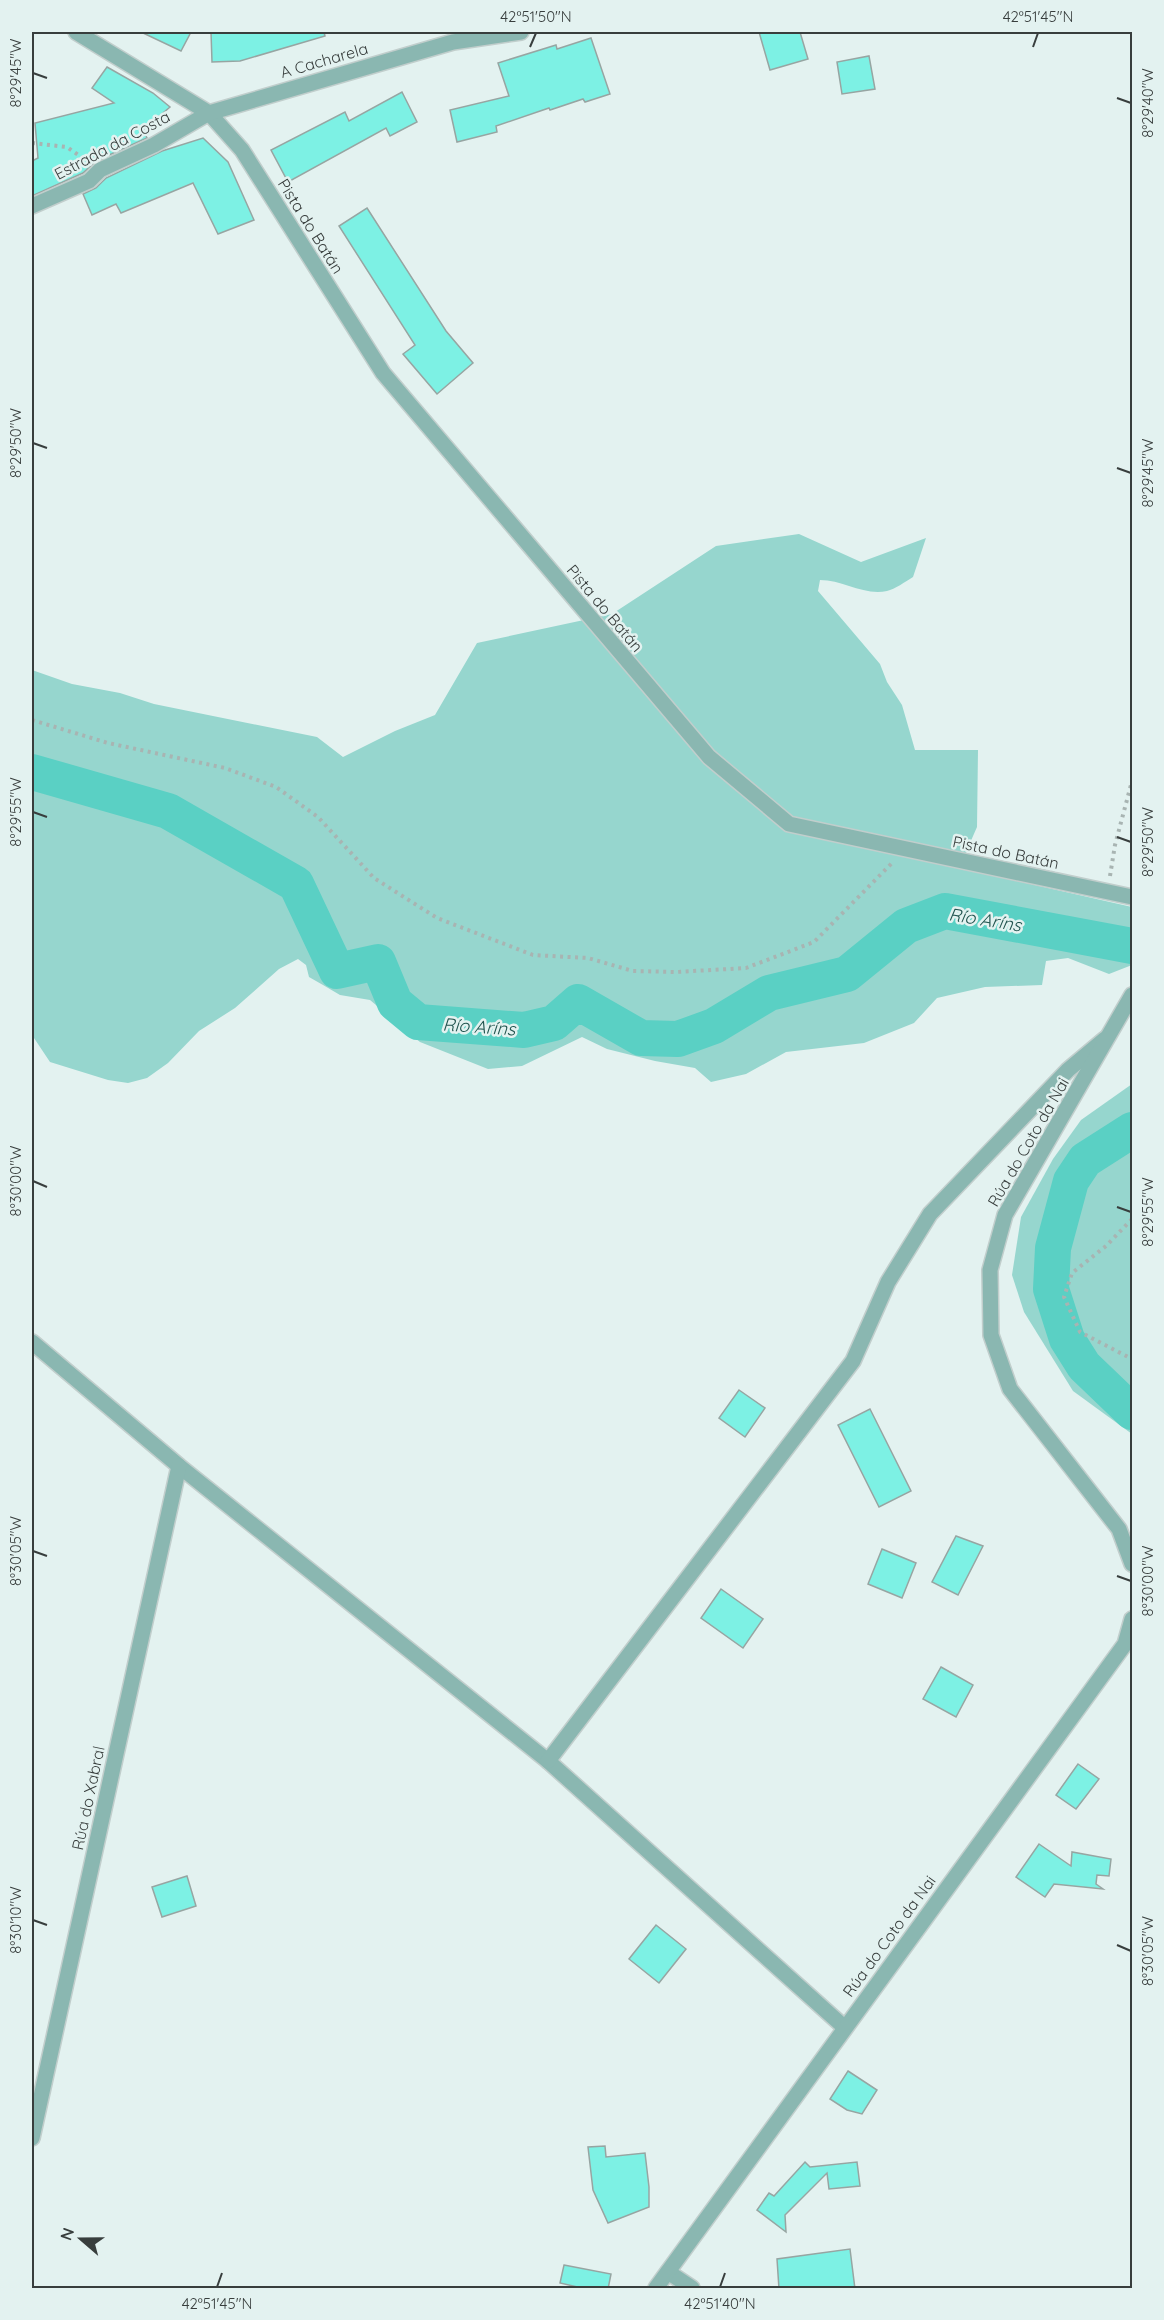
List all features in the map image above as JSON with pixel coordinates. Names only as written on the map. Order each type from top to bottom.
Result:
[{"type":"street","name":"Pista do Batán","points":[[76,32],[208,113],[242,150],[383,374],[709,757],[789,824],[1132,897]]},
{"type":"street","name":"A Cacharela","points":[[208,113],[453,42],[521,32]]},
{"type":"street","name":"Estrada da Costa","points":[[32,206],[89,181],[100,170],[154,145],[208,113]]},
{"type":"street","name":"Rúa do Coto da Nai","points":[[1131,997],[1005,1215],[990,1270],[991,1335],[1010,1389],[1119,1529],[1132,1564]]},
{"type":"street","points":[[548,1761],[853,1361],[888,1282],[930,1214],[1068,1070],[1110,1035]]},
{"type":"street","points":[[32,1342],[179,1466],[548,1761],[844,2027]]},
{"type":"street","name":"Rúa do Xabral","points":[[32,2138],[179,1466]]},
{"type":"street","name":"Rúa do Coto da Nai","points":[[656,2289],[844,2027],[1125,1644],[1132,1619]]},
{"type":"street","points":[[668,2272],[692,2289]]},
{"type":"path","points":[[32,143],[67,147],[100,170]]},
{"type":"path","points":[[32,720],[108,743],[225,768],[276,787],[318,817],[374,878],[437,918],[533,954],[588,958],[633,971],[676,972],[746,968],[814,942],[905,850]]},
{"type":"path","points":[[1107,891],[1114,845],[1132,782]]},
{"type":"path","points":[[1132,1219],[1106,1246],[1072,1273],[1064,1297],[1080,1332],[1132,1359]]},
{"type":"shaded area","points":[[799,534],[861,562],[926,538],[913,577],[893,589],[878,592],[820,580],[818,591],[880,664],[887,682],[902,705],[915,750],[978,750],[977,827],[966,852],[982,873],[1132,907],[1132,965],[1109,974],[1068,958],[1046,961],[1042,985],[985,987],[937,998],[914,1023],[864,1043],[786,1052],[746,1074],[711,1082],[695,1068],[607,1049],[582,1037],[522,1066],[488,1069],[420,1042],[370,1000],[340,995],[309,977],[306,965],[298,959],[279,969],[235,1008],[199,1031],[168,1063],[147,1078],[128,1083],[108,1080],[50,1062],[32,1035],[32,670],[72,684],[120,693],[154,704],[317,737],[343,757],[395,731],[435,715],[477,643],[612,614],[716,546]]},
{"type":"shaded area","points":[[1132,1084],[1132,1434],[1073,1391],[1024,1312],[1012,1275],[1021,1217],[1053,1159],[1081,1120]]},
{"type":"building","points":[[141,32],[191,32],[181,51]]},
{"type":"building","points":[[211,32],[324,32],[325,36],[240,61],[212,62]]},
{"type":"building","points":[[759,32],[800,32],[808,59],[770,70]]},
{"type":"building","points":[[591,38],[610,94],[585,102],[583,99],[550,110],[549,108],[496,126],[497,132],[457,142],[450,110],[509,96],[498,63],[556,45],[557,49]]},
{"type":"building","points":[[869,56],[875,89],[842,94],[837,62]]},
{"type":"building","points":[[107,67],[153,93],[170,107],[143,130],[147,138],[96,161],[83,173],[32,196],[32,161],[38,158],[35,123],[114,103],[92,88]]},
{"type":"building","points":[[402,92],[417,122],[390,136],[386,128],[288,182],[271,150],[345,112],[349,121]]},
{"type":"building","points":[[203,138],[228,162],[254,220],[218,234],[193,183],[121,213],[116,204],[92,215],[83,194],[96,188],[106,178],[162,151]]},
{"type":"building","points":[[367,208],[446,331],[473,363],[437,394],[403,354],[415,345],[339,226]]},
{"type":"building","points":[[739,1390],[765,1408],[745,1437],[719,1418]]},
{"type":"building","points":[[870,1409],[911,1491],[879,1507],[838,1425]]},
{"type":"building","points":[[956,1536],[983,1546],[958,1595],[932,1582]]},
{"type":"building","points":[[882,1549],[916,1563],[902,1598],[868,1584]]},
{"type":"building","points":[[721,1589],[763,1619],[743,1648],[701,1618]]},
{"type":"building","points":[[941,1667],[973,1685],[956,1717],[923,1699]]},
{"type":"building","points":[[1078,1764],[1099,1779],[1076,1809],[1056,1795]]},
{"type":"building","points":[[1039,1844],[1071,1866],[1072,1852],[1111,1859],[1109,1876],[1097,1875],[1096,1884],[1103,1889],[1054,1884],[1045,1897],[1016,1877]]},
{"type":"building","points":[[187,1876],[196,1906],[162,1917],[152,1887]]},
{"type":"building","points":[[656,1925],[686,1949],[659,1983],[629,1959]]},
{"type":"building","points":[[848,2071],[877,2090],[862,2114],[847,2110],[830,2099]]},
{"type":"building","points":[[605,2146],[606,2157],[645,2153],[649,2187],[649,2207],[608,2223],[593,2190],[588,2147]]},
{"type":"building","points":[[805,2162],[810,2167],[857,2162],[860,2186],[829,2189],[827,2173],[785,2215],[786,2232],[757,2210],[769,2193],[774,2196]]},
{"type":"building","points":[[850,2249],[855,2289],[779,2289],[777,2259]]},
{"type":"building","points":[[564,2265],[611,2274],[608,2289],[586,2289],[560,2283]]},
{"type":"waterway","name":"Río Aríns","points":[[32,772],[168,811],[296,884],[337,971],[378,962],[395,1003],[418,1022],[524,1030],[554,1023],[578,1002],[641,1038],[678,1039],[714,1026],[769,993],[847,974],[906,926],[945,911],[1132,946]]},
{"type":"waterway","name":"Río Aríns","points":[[1132,1130],[1085,1160],[1071,1181],[1053,1248],[1051,1289],[1067,1339],[1084,1366],[1132,1412]]}]
